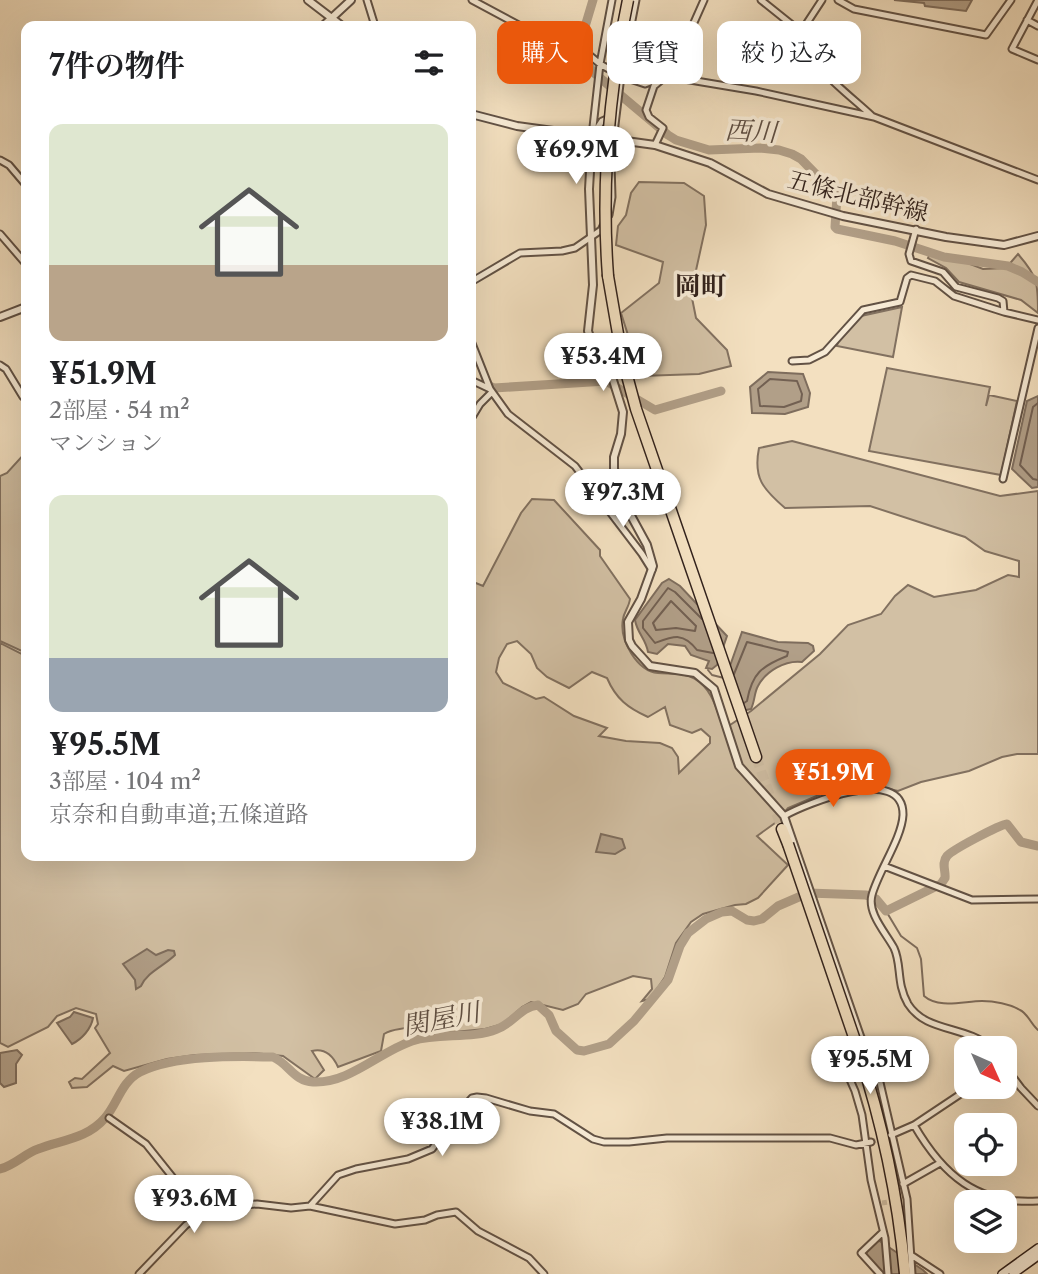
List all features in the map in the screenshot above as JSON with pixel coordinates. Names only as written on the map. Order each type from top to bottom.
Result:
[{"type":"highway","points":[[628,0],[609,116],[605,206],[608,276],[622,357],[646,441],[757,757]]},
{"type":"highway","points":[[784,827],[859,1044],[896,1196],[907,1254],[905,1274]]},
{"type":"main road","points":[[1002,1274],[1038,1248]]},
{"type":"main road","points":[[1013,1274],[1038,1256]]},
{"type":"street","points":[[308,0],[335,21]]},
{"type":"street","points":[[328,21],[351,0]]},
{"type":"street","points":[[367,0],[373,21]]},
{"type":"street","points":[[472,0],[528,30],[582,49],[607,68]]},
{"type":"street","points":[[612,0],[600,64],[592,136],[589,189],[593,285],[588,331],[593,346],[607,368],[622,408],[622,428],[613,463],[624,499],[653,559],[652,570],[641,599],[628,622],[628,632],[632,646],[650,666],[695,673],[714,690],[739,766],[783,816],[784,827],[841,976],[859,1044]]},
{"type":"street","points":[[632,21],[636,0]]},
{"type":"street","points":[[695,21],[704,0]]},
{"type":"street","points":[[761,0],[787,21]]},
{"type":"street","points":[[808,21],[822,0]]},
{"type":"street","points":[[838,0],[854,9],[986,35],[1011,0]]},
{"type":"street","points":[[1038,0],[1012,49],[1038,60]]},
{"type":"street","points":[[1027,20],[1038,26]]},
{"type":"street","points":[[703,82],[874,117],[1038,180]]},
{"type":"street","points":[[613,141],[620,84]]},
{"type":"street","points":[[655,145],[663,128],[649,117],[646,110],[656,84]]},
{"type":"street","points":[[839,84],[874,117]]},
{"type":"street","name":"五條北部幹線","points":[[476,115],[517,126],[631,144],[655,145],[710,163],[768,194],[843,216],[946,237],[1004,245],[1038,236]]},
{"type":"street","points":[[592,136],[605,118],[617,116]]},
{"type":"street","points":[[476,279],[520,253],[575,248],[601,230],[610,212],[611,164],[631,144]]},
{"type":"street","points":[[0,160],[9,165],[21,179]]},
{"type":"street","points":[[916,229],[909,254],[911,261],[943,272],[956,287],[998,298],[1003,301],[1004,312]]},
{"type":"street","points":[[0,234],[21,258]]},
{"type":"street","points":[[792,361],[808,360],[825,352],[863,310],[900,302],[907,278],[911,275],[934,281],[954,296],[1038,320]]},
{"type":"street","points":[[0,317],[21,309]]},
{"type":"street","points":[[1003,479],[1038,328]]},
{"type":"street","points":[[476,353],[491,390],[508,414],[575,466],[652,570]]},
{"type":"street","points":[[0,365],[6,369],[21,394]]},
{"type":"street","points":[[476,382],[491,390]]},
{"type":"street","points":[[476,411],[491,390]]},
{"type":"street","points":[[642,554],[653,559]]},
{"type":"street","points":[[783,816],[831,796],[865,789],[889,791],[897,799],[903,813],[871,896],[874,912],[895,950],[902,992],[910,1007],[926,1022],[976,1036]]},
{"type":"street","points":[[884,866],[972,900],[1038,899]]},
{"type":"street","points":[[888,1274],[879,1204],[860,1106],[840,1057],[841,1053],[866,1041],[872,1048],[903,1184],[907,1254],[912,1274]]},
{"type":"street","points":[[1017,1083],[1038,1106]]},
{"type":"street","points":[[310,1206],[338,1175],[408,1159],[432,1149],[462,1108],[472,1098],[477,1097],[530,1111],[554,1114],[593,1139],[604,1142],[667,1138],[830,1138],[856,1145],[868,1144]]},
{"type":"street","points":[[891,1135],[914,1125],[954,1098]]},
{"type":"street","points":[[109,1118],[146,1144],[202,1214]]},
{"type":"street","points":[[914,1125],[940,1163],[965,1185],[979,1193],[1012,1201],[1038,1201]]},
{"type":"street","points":[[903,1184],[940,1163]]},
{"type":"street","points":[[139,1274],[172,1238],[202,1214],[231,1205],[257,1204],[291,1208],[310,1206],[356,1218],[395,1224],[456,1212],[478,1231],[529,1258],[544,1274]]},
{"type":"street","points":[[880,1274],[861,1254],[884,1235]]},
{"type":"street","points":[[907,1254],[940,1274]]},
{"type":"shaded area","points":[[639,182],[684,183],[704,196],[706,225],[691,293],[696,318],[727,350],[731,366],[699,374],[641,376],[621,313],[659,283],[663,262],[616,245],[618,226],[626,215],[631,193]]},
{"type":"shaded area","points":[[931,252],[947,255],[983,269],[1006,268],[1018,254],[1036,281],[1038,313],[1021,300],[959,282],[946,268],[928,258]]},
{"type":"shaded area","points":[[902,307],[893,357],[837,346],[838,341],[861,316]]},
{"type":"shaded area","points":[[887,368],[990,387],[986,406],[989,395],[1017,401],[1001,475],[869,451]]},
{"type":"shaded area","points":[[792,441],[1000,496],[1038,491],[1038,754],[1002,757],[969,771],[921,782],[898,791],[864,783],[826,792],[788,808],[775,823],[757,836],[788,865],[758,898],[746,904],[703,914],[691,922],[676,943],[665,977],[650,999],[642,1001],[652,989],[651,979],[633,976],[586,994],[578,1004],[563,1010],[531,1002],[503,1024],[485,1029],[444,1033],[415,1024],[384,1034],[381,1051],[338,1067],[328,1054],[312,1051],[324,1070],[315,1079],[283,1056],[253,1053],[195,1055],[167,1059],[124,1071],[113,1066],[87,1087],[72,1088],[69,1082],[75,1078],[82,1079],[110,1053],[95,1028],[98,1024],[96,1014],[76,1008],[57,1016],[48,1027],[8,1047],[0,1043],[0,643],[21,654],[21,861],[476,861],[476,583],[483,586],[521,513],[532,499],[554,500],[600,550],[600,556],[630,599],[622,627],[627,645],[637,661],[650,671],[686,675],[695,679],[714,701],[724,729],[751,711],[820,654],[848,625],[881,614],[908,585],[934,597],[976,590],[1008,575],[1019,577],[1019,561],[985,551],[965,537],[870,506],[785,508],[762,482],[757,458],[759,448]],"holes":[[[517,641],[531,654],[537,668],[547,677],[569,688],[592,672],[607,678],[623,702],[634,710],[648,717],[665,707],[670,725],[692,733],[701,729],[710,737],[710,743],[679,773],[678,757],[672,748],[660,743],[599,736],[607,728],[574,716],[544,697],[536,699],[503,683],[496,672],[499,658],[507,644]]]},
{"type":"shaded area","points":[[21,458],[21,651],[0,641],[0,476],[7,473]]},
{"type":"water","points":[[894,0],[972,0],[966,11]]},
{"type":"water","points":[[768,372],[803,374],[810,393],[808,407],[785,414],[752,413],[750,387]]},
{"type":"water","points":[[1038,396],[1038,487],[1032,488],[1012,469],[1027,401]]},
{"type":"water","points":[[669,579],[680,586],[727,636],[717,665],[712,669],[706,668],[709,661],[691,655],[685,646],[668,644],[657,654],[648,652],[635,620],[662,583]]},
{"type":"water","points":[[742,632],[778,642],[808,643],[813,646],[814,651],[802,662],[789,663],[771,671],[758,686],[751,709],[736,712],[725,680]]},
{"type":"water","points":[[601,834],[622,839],[625,848],[615,854],[596,852]]},
{"type":"water","points":[[147,949],[156,955],[168,950],[174,951],[175,955],[151,973],[136,989],[135,980],[123,964]]},
{"type":"water","points":[[74,1012],[93,1018],[86,1033],[72,1044],[57,1023]]},
{"type":"water","points":[[17,1050],[22,1055],[16,1064],[16,1083],[4,1087],[0,1083],[0,1053]]},
{"type":"water","points":[[878,1240],[927,1274],[882,1274],[866,1256],[867,1251]]},
{"type":"waterway","name":"西川","points":[[593,0],[578,50],[593,72],[668,135],[709,150],[760,148],[792,154],[801,159],[837,196],[837,229],[895,241],[944,257],[1008,266],[1038,282]]},
{"type":"waterway","points":[[484,384],[494,388],[606,381],[655,410],[721,391]]},
{"type":"waterway","points":[[708,670],[712,675],[724,678]]},
{"type":"waterway","name":"関屋川","points":[[0,1169],[33,1151],[73,1138],[98,1125],[128,1081],[140,1072],[170,1062],[205,1058],[273,1057],[301,1079],[326,1081],[351,1073],[412,1041],[487,1032],[503,1026],[526,1009],[538,1005],[549,1015],[556,1031],[577,1050],[584,1051],[609,1044],[634,1021],[668,980],[680,946],[688,933],[706,919],[732,911],[747,920],[762,919],[778,906],[808,893],[866,895],[876,899],[886,911],[941,884],[945,878],[944,864],[947,856],[1002,825],[1007,824],[1021,842],[1038,846]]},
{"type":"waterway","points":[[886,911],[901,936],[917,948],[921,959],[924,996],[944,1003],[997,1002],[1023,1012],[1038,1030]]},
{"type":"tunnel","points":[[756,757],[782,829]]},
{"type":"tunnel","points":[[871,1142],[891,1135]]},
{"type":"tunnel","points":[[882,1203],[903,1200]]},
{"type":"district","name":"岡町","points":[[701,286]]}]
